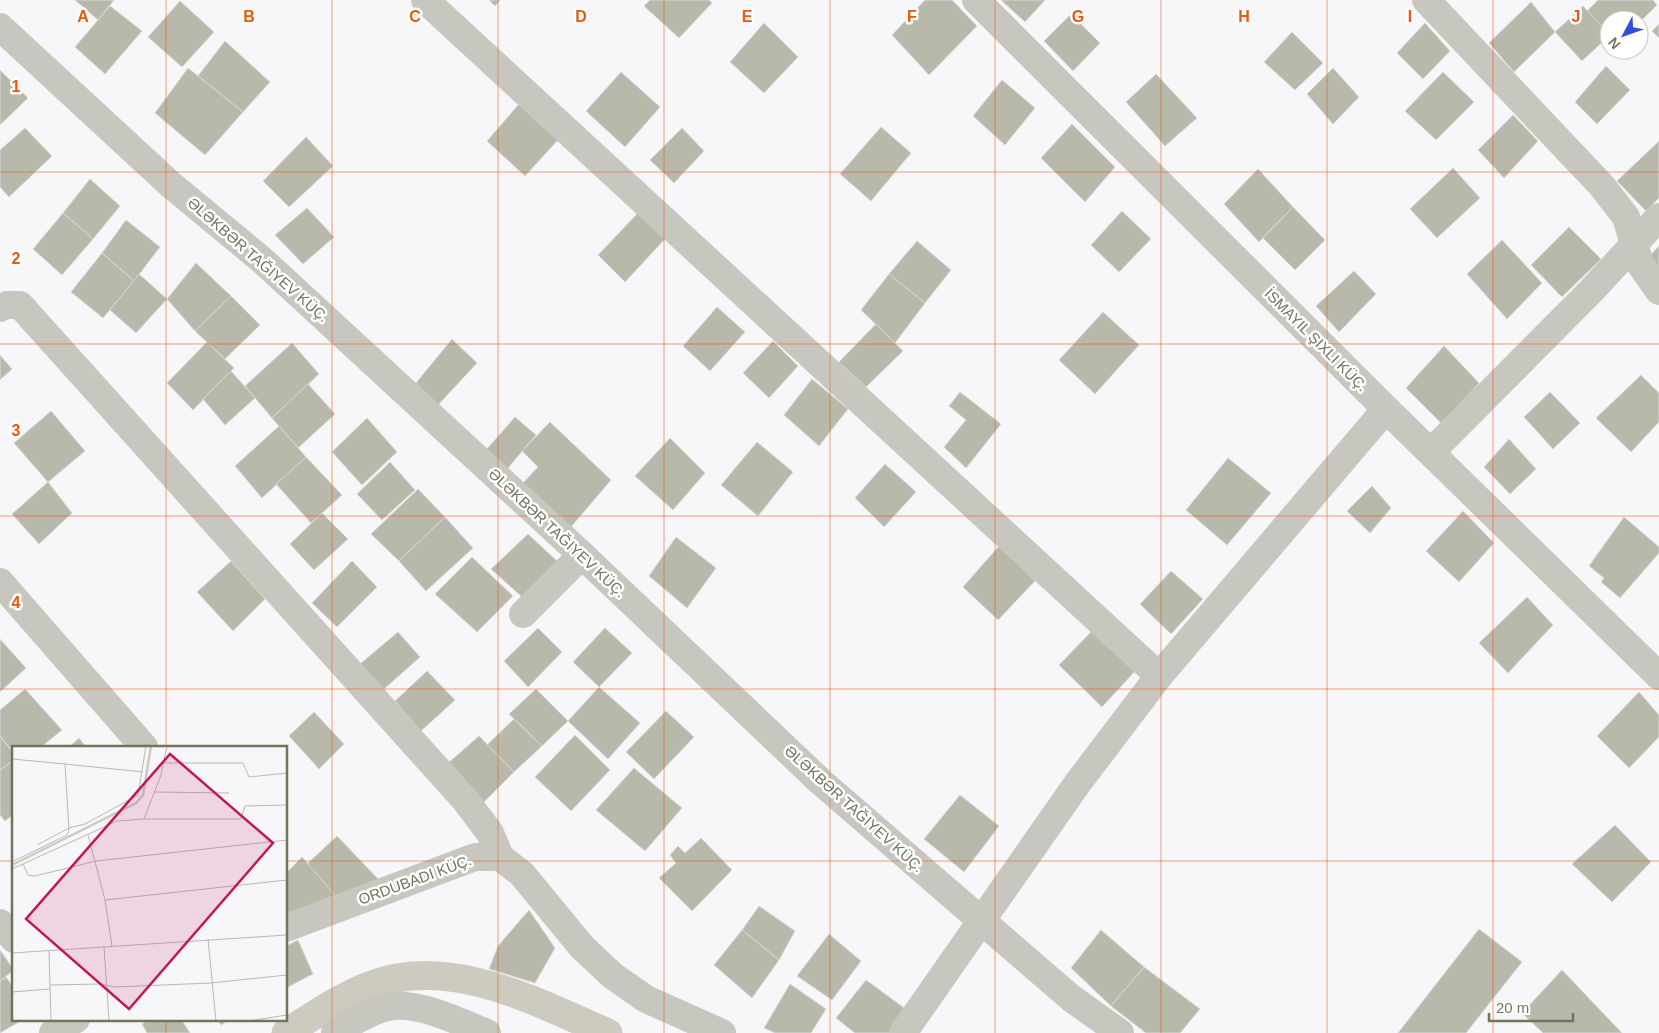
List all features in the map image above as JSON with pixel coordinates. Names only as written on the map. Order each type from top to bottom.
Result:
[{"type":"street","points":[[425,0],[1159,676]]},
{"type":"street","points":[[976,0],[1386,409],[1659,676]]},
{"type":"street","points":[[1426,0],[1602,186],[1626,217],[1640,264],[1659,291]]},
{"type":"street","points":[[0,27],[170,184],[263,261],[582,555],[821,782],[1071,998],[1120,1033]]},
{"type":"street","points":[[1431,452],[1592,290],[1634,242],[1659,217]]},
{"type":"street","points":[[0,308],[6,305],[20,305],[466,801],[490,833],[500,857],[522,874],[582,947],[613,976],[646,999],[722,1033]]},
{"type":"street","points":[[903,1033],[1077,784],[1159,676],[1386,409]]},
{"type":"street","points":[[524,614],[582,555]]},
{"type":"street","points":[[0,582],[143,746]]},
{"type":"street","name":"ORDUBADI KÜÇ.","points":[[288,927],[475,857],[500,857]]},
{"type":"street","points":[[0,923],[12,937]]},
{"type":"street","points":[[335,1033],[356,1019],[394,1006],[432,1011],[487,1033]]},
{"type":"street","points":[[53,1033],[74,1020]]},
{"type":"building","points":[[75,0],[114,0],[98,20]]},
{"type":"building","points":[[489,0],[500,0],[495,6]]},
{"type":"building","points":[[650,0],[709,0],[712,3],[679,38],[644,6]]},
{"type":"building","points":[[925,0],[952,0],[977,26],[929,75],[892,35]]},
{"type":"building","points":[[1001,0],[1045,0],[1025,22]]},
{"type":"building","points":[[1598,0],[1653,0],[1657,5],[1649,13],[1649,10],[1599,10],[1599,24],[1587,11]]},
{"type":"building","points":[[180,1],[214,32],[182,67],[148,37]]},
{"type":"building","points":[[1531,2],[1555,32],[1514,72],[1489,43]]},
{"type":"building","points":[[110,6],[142,31],[105,74],[75,47]]},
{"type":"building","points":[[1583,6],[1599,23],[1599,45],[1582,61],[1555,32]]},
{"type":"building","points":[[1071,14],[1100,43],[1073,71],[1044,41]]},
{"type":"building","points":[[764,23],[798,57],[764,93],[730,62]]},
{"type":"building","points":[[1425,23],[1450,51],[1423,79],[1397,53]]},
{"type":"building","points":[[1659,24],[1659,38],[1652,31]]},
{"type":"building","points":[[1292,32],[1323,63],[1295,90],[1264,62]]},
{"type":"building","points":[[225,41],[270,82],[243,112],[198,76]]},
{"type":"building","points":[[1606,66],[1630,90],[1597,124],[1575,102]]},
{"type":"building","points":[[188,68],[243,112],[205,155],[155,113]]},
{"type":"building","points":[[1333,68],[1359,97],[1333,124],[1307,94]]},
{"type":"building","points":[[0,70],[28,98],[0,125]]},
{"type":"building","points":[[621,72],[660,107],[625,147],[586,111]]},
{"type":"building","points":[[1443,72],[1474,102],[1436,140],[1405,111]]},
{"type":"building","points":[[1156,74],[1197,118],[1165,146],[1126,102]]},
{"type":"building","points":[[1002,80],[1035,108],[1005,145],[973,116]]},
{"type":"building","points":[[520,103],[558,140],[525,176],[487,141]]},
{"type":"building","points":[[1513,115],[1538,141],[1504,178],[1478,150]]},
{"type":"building","points":[[1072,124],[1115,167],[1085,202],[1041,158]]},
{"type":"building","points":[[881,127],[911,153],[871,201],[840,174]]},
{"type":"building","points":[[25,128],[52,156],[9,197],[0,187],[0,150]]},
{"type":"building","points":[[682,128],[704,151],[674,183],[650,160]]},
{"type":"building","points":[[306,137],[333,166],[289,207],[263,181]]},
{"type":"building","points":[[1659,141],[1659,198],[1646,211],[1617,181]]},
{"type":"building","points":[[1453,168],[1480,198],[1437,238],[1410,209]]},
{"type":"building","points":[[1258,169],[1293,207],[1259,242],[1224,204]]},
{"type":"building","points":[[90,179],[120,206],[93,239],[63,213]]},
{"type":"building","points":[[1293,207],[1325,240],[1295,270],[1263,238]]},
{"type":"building","points":[[307,208],[334,237],[303,264],[275,235]]},
{"type":"building","points":[[1122,211],[1151,239],[1119,272],[1091,245]]},
{"type":"building","points":[[63,213],[93,239],[62,275],[33,249]]},
{"type":"building","points":[[638,213],[665,239],[625,282],[598,255]]},
{"type":"building","points":[[126,220],[160,247],[134,281],[102,253]]},
{"type":"building","points":[[1569,227],[1601,259],[1562,297],[1531,265]]},
{"type":"building","points":[[1502,240],[1542,283],[1507,319],[1467,274]]},
{"type":"building","points":[[917,241],[951,270],[925,303],[889,274]]},
{"type":"building","points":[[1659,246],[1659,273],[1646,260]]},
{"type":"building","points":[[102,253],[134,281],[103,318],[71,292]]},
{"type":"building","points":[[196,263],[231,296],[195,331],[167,299]]},
{"type":"building","points":[[1354,271],[1376,294],[1339,332],[1316,306]]},
{"type":"building","points":[[139,274],[167,299],[136,333],[110,310]]},
{"type":"building","points":[[889,274],[925,303],[895,343],[861,310]]},
{"type":"building","points":[[231,296],[260,325],[225,359],[195,331]]},
{"type":"building","points":[[717,307],[745,332],[710,371],[683,346]]},
{"type":"building","points":[[1103,312],[1139,345],[1095,394],[1059,360]]},
{"type":"building","points":[[876,324],[903,351],[866,387],[839,362]]},
{"type":"building","points":[[452,339],[477,363],[438,405],[416,383]]},
{"type":"building","points":[[773,341],[798,366],[769,398],[743,373]]},
{"type":"building","points":[[207,342],[234,368],[193,410],[167,383]]},
{"type":"building","points":[[292,343],[319,374],[272,418],[245,386]]},
{"type":"building","points":[[1444,346],[1479,383],[1442,424],[1406,388]]},
{"type":"building","points":[[0,355],[12,369],[0,380]]},
{"type":"building","points":[[231,371],[255,398],[225,425],[203,399]]},
{"type":"building","points":[[1641,375],[1659,393],[1659,422],[1631,452],[1596,418]]},
{"type":"building","points":[[812,379],[848,409],[819,446],[784,415]]},
{"type":"building","points":[[308,384],[335,414],[298,448],[272,418]]},
{"type":"building","points":[[960,392],[1001,424],[966,468],[944,447],[966,420],[949,406]]},
{"type":"building","points":[[1550,392],[1580,423],[1553,449],[1524,417]]},
{"type":"building","points":[[51,411],[85,451],[48,482],[14,443]]},
{"type":"building","points":[[515,417],[536,435],[507,469],[486,450]]},
{"type":"building","points":[[367,418],[397,452],[362,485],[332,452]]},
{"type":"building","points":[[550,422],[611,480],[571,527],[523,483],[538,467],[522,451]]},
{"type":"building","points":[[279,426],[306,457],[262,498],[235,466]]},
{"type":"building","points":[[670,438],[705,473],[673,510],[635,476]]},
{"type":"building","points":[[1509,439],[1536,469],[1510,494],[1484,467]]},
{"type":"building","points":[[757,442],[793,472],[758,516],[721,485]]},
{"type":"building","points":[[306,457],[342,495],[311,523],[276,484]]},
{"type":"building","points":[[1228,458],[1271,493],[1227,545],[1186,510]]},
{"type":"building","points":[[390,462],[415,490],[382,520],[357,494]]},
{"type":"building","points":[[885,464],[916,492],[884,527],[855,498]]},
{"type":"building","points":[[48,482],[72,513],[39,544],[12,514]]},
{"type":"building","points":[[1372,486],[1391,508],[1370,533],[1347,511]]},
{"type":"building","points":[[418,489],[445,517],[399,561],[371,534]]},
{"type":"building","points":[[1463,511],[1494,543],[1459,582],[1426,551]]},
{"type":"building","points":[[322,513],[348,539],[314,570],[290,544]]},
{"type":"building","points":[[445,517],[473,548],[426,591],[399,561]]},
{"type":"building","points":[[1624,517],[1659,547],[1659,553],[1620,598],[1601,582],[1604,578],[1589,566]]},
{"type":"building","points":[[528,534],[557,561],[522,597],[491,569]]},
{"type":"building","points":[[676,537],[716,568],[687,608],[649,576]]},
{"type":"building","points":[[999,546],[1035,581],[998,620],[963,587]]},
{"type":"building","points":[[472,557],[513,596],[477,632],[435,594]]},
{"type":"building","points":[[231,561],[265,599],[233,631],[197,592]]},
{"type":"building","points":[[352,561],[377,587],[337,627],[312,603]]},
{"type":"building","points":[[1171,571],[1203,599],[1171,634],[1140,604]]},
{"type":"building","points":[[1527,597],[1553,625],[1508,673],[1479,643]]},
{"type":"building","points":[[538,628],[562,652],[528,687],[504,661]]},
{"type":"building","points":[[605,628],[632,653],[599,687],[573,662]]},
{"type":"building","points":[[1092,631],[1136,670],[1102,707],[1059,665]]},
{"type":"building","points":[[398,632],[420,657],[384,689],[360,664]]},
{"type":"building","points":[[0,639],[26,668],[0,692]]},
{"type":"building","points":[[427,671],[455,700],[421,731],[395,701]]},
{"type":"building","points":[[599,687],[640,723],[608,759],[568,721]]},
{"type":"building","points":[[25,689],[62,730],[42,746],[12,746],[12,751],[0,736],[0,710]]},
{"type":"building","points":[[536,689],[568,721],[542,746],[509,714]]},
{"type":"building","points":[[1639,692],[1659,715],[1659,737],[1629,768],[1597,736]]},
{"type":"building","points":[[666,711],[694,737],[654,779],[626,752]]},
{"type":"building","points":[[314,712],[344,744],[319,769],[289,736]]},
{"type":"building","points":[[514,719],[542,746],[514,772],[487,745]]},
{"type":"building","points":[[575,735],[610,770],[571,811],[535,777]]},
{"type":"building","points":[[0,736],[12,751],[12,761],[0,770]]},
{"type":"building","points":[[479,736],[514,772],[483,803],[447,764]]},
{"type":"building","points":[[79,738],[85,746],[70,746]]},
{"type":"building","points":[[12,761],[12,816],[5,821],[0,815],[0,770]]},
{"type":"building","points":[[634,768],[682,808],[645,851],[596,810]]},
{"type":"building","points":[[960,795],[999,826],[964,872],[924,839]]},
{"type":"building","points":[[1615,825],[1651,862],[1612,902],[1572,864]]},
{"type":"building","points":[[337,836],[381,882],[341,902],[307,864]]},
{"type":"building","points":[[701,838],[732,870],[692,911],[659,878],[676,863],[670,855],[678,846],[685,853]]},
{"type":"building","points":[[302,857],[341,902],[296,921],[288,911],[288,871]]},
{"type":"building","points":[[759,906],[795,931],[779,960],[742,930]]},
{"type":"building","points":[[529,910],[555,948],[535,983],[489,969],[498,946]]},
{"type":"building","points":[[1479,929],[1522,962],[1466,1033],[1398,1033]]},
{"type":"building","points":[[742,930],[779,960],[752,998],[714,965]]},
{"type":"building","points":[[1101,930],[1144,967],[1111,1006],[1071,968]]},
{"type":"building","points":[[829,934],[861,961],[832,1000],[797,976]]},
{"type":"building","points":[[298,940],[313,974],[288,987],[288,945]]},
{"type":"building","points":[[0,950],[12,967],[12,972],[0,981]]},
{"type":"building","points":[[1144,967],[1200,1009],[1180,1033],[1146,1033],[1111,1006]]},
{"type":"building","points":[[1562,970],[1622,1033],[1543,1033],[1522,1013]]},
{"type":"building","points":[[6,977],[12,985],[12,1020],[22,1020],[0,1033],[0,981]]},
{"type":"building","points":[[866,980],[907,1010],[890,1033],[855,1033],[836,1018]]},
{"type":"building","points":[[790,984],[826,1009],[811,1033],[775,1033],[764,1028]]},
{"type":"building","points":[[148,1020],[182,1020],[190,1033],[147,1033],[142,1024]]},
{"type":"building","points":[[218,1020],[228,1020],[221,1025]]},
{"type":"waterway","points":[[286,1033],[337,1001],[369,986],[399,978],[430,975],[461,979],[491,986],[551,1008],[608,1033]]}]
